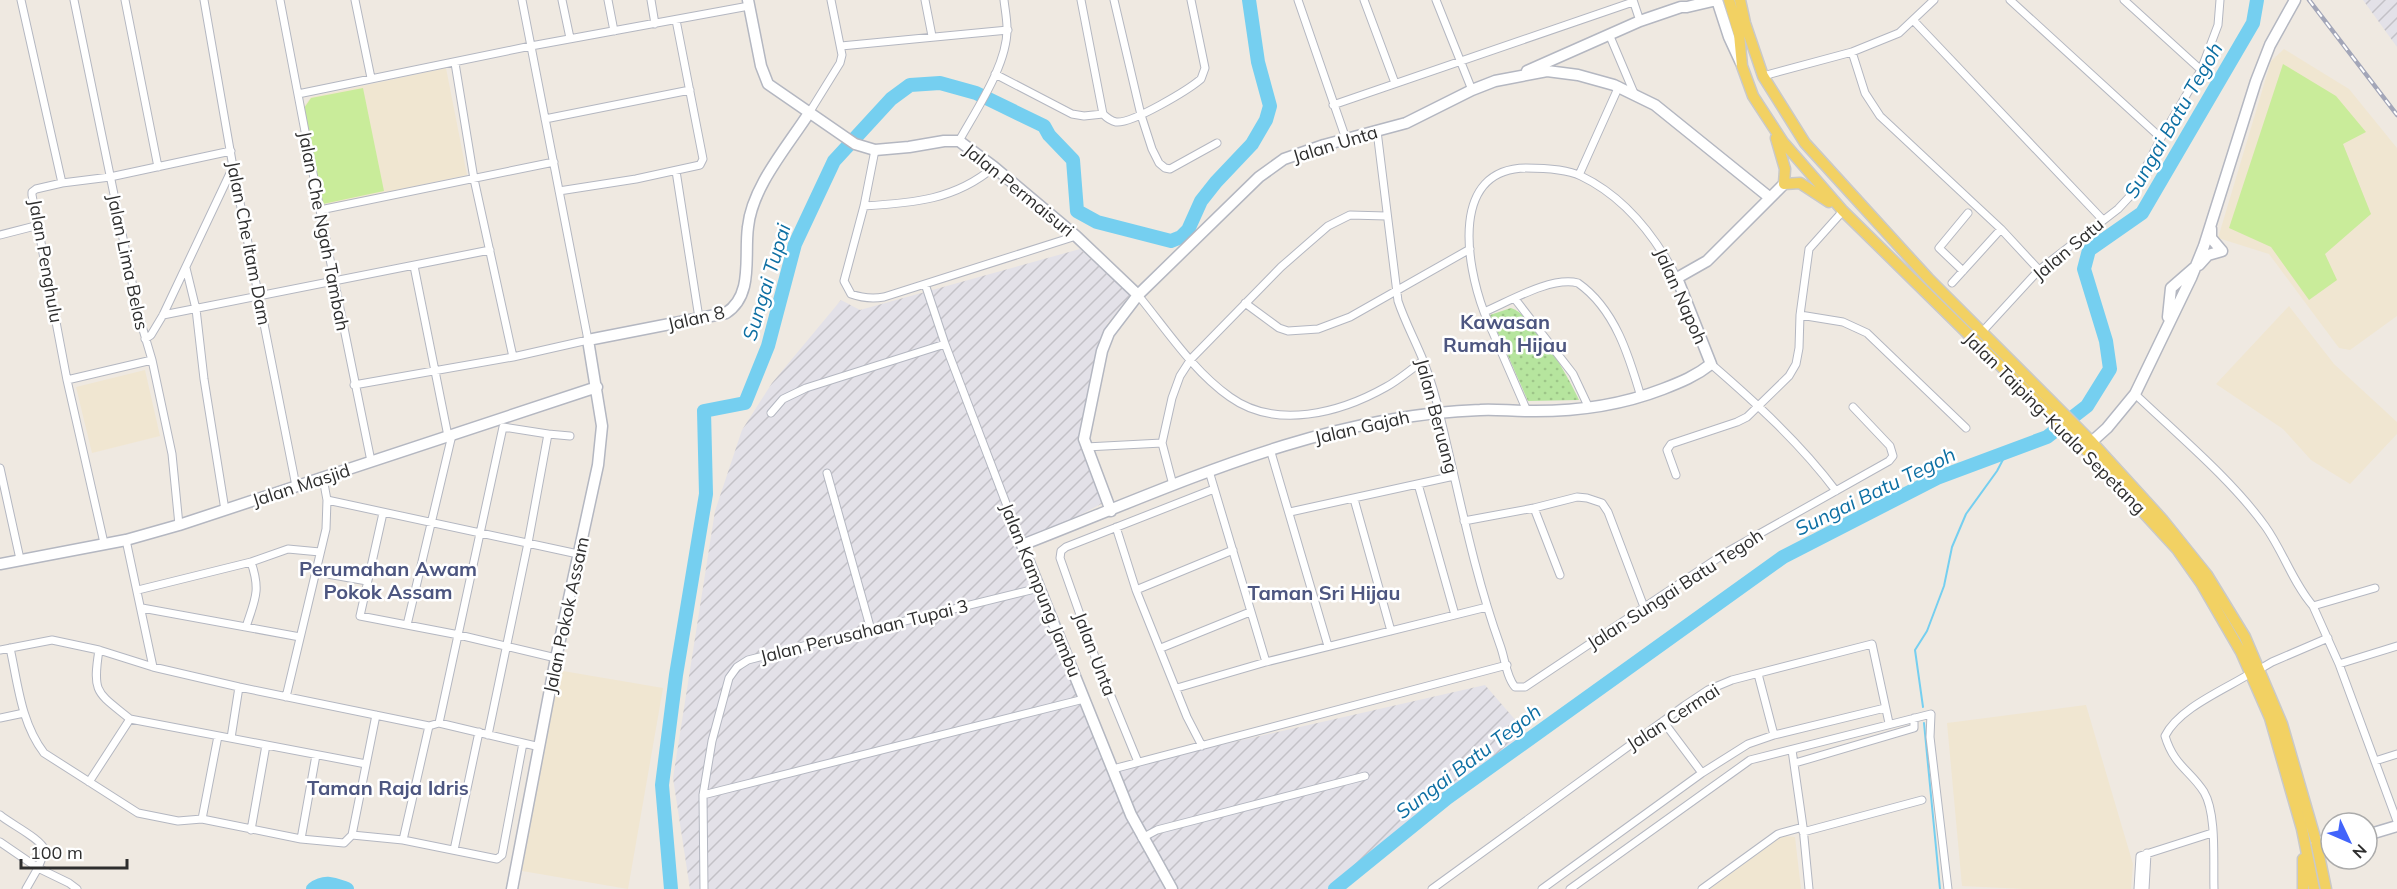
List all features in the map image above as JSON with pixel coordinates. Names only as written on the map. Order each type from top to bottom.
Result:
[{"type":"main road","name":"Jalan Taiping-Kuala Sepetang","points":[[1729,0],[1739,34],[1742,66],[1753,96],[1783,142],[1843,211],[2084,441],[2176,549],[2224,620],[2256,671],[2284,729],[2327,887]]},
{"type":"main road","name":"Jalan Taiping-Kuala Sepetang","points":[[1740,0],[1745,23],[1763,76],[1793,126],[1818,159],[1881,229],[1982,332],[2061,418]]},
{"type":"main road","points":[[1783,142],[1792,141],[1793,126]]},
{"type":"main road","points":[[1773,129],[1785,169],[1784,184],[1800,183],[1843,211]]},
{"type":"main road","name":"Jalan Taiping-Kuala Sepetang","points":[[2256,671],[2302,829],[2314,889]]},
{"type":"main road","points":[[2302,829],[2303,889]]},
{"type":"street","name":"Jalan Penghulu","points":[[21,0],[62,183],[32,192],[67,380],[105,543]]},
{"type":"street","name":"Jalan Lima Belas","points":[[74,0],[173,464],[179,525]]},
{"type":"street","points":[[124,0],[158,167]]},
{"type":"street","name":"Jalan Che Itam Dam","points":[[204,0],[233,166],[296,486]]},
{"type":"street","name":"Jalan Che Ngah Tambah","points":[[280,0],[371,462]]},
{"type":"street","points":[[355,0],[371,78]]},
{"type":"street","points":[[354,385],[513,357],[588,340],[522,0]]},
{"type":"street","points":[[562,0],[570,39]]},
{"type":"street","points":[[608,0],[614,31]]},
{"type":"street","points":[[651,0],[655,24]]},
{"type":"street","points":[[809,113],[840,63],[841,46],[831,0]]},
{"type":"street","points":[[925,0],[932,36]]},
{"type":"street","points":[[959,141],[995,74],[1004,51],[1008,30],[1004,0]]},
{"type":"street","points":[[1081,0],[1103,114]]},
{"type":"street","points":[[1114,0],[1142,115],[1159,163],[1165,168],[1176,166],[1217,143]]},
{"type":"street","points":[[995,74],[1072,114],[1084,116],[1103,114],[1115,122],[1142,115],[1198,82],[1204,74],[1205,68],[1191,0]]},
{"type":"street","points":[[1298,0],[1346,139]]},
{"type":"street","points":[[1364,0],[1395,83]]},
{"type":"street","points":[[1523,75],[1534,66],[1683,3],[1687,7],[1717,0],[1729,37],[1742,66]]},
{"type":"street","points":[[1745,23],[1746,0]]},
{"type":"street","points":[[1763,76],[1852,52],[1899,33],[1934,0]]},
{"type":"street","points":[[2010,0],[2161,138]]},
{"type":"street","points":[[2124,0],[2201,70]]},
{"type":"street","points":[[2131,7],[2137,0]]},
{"type":"street","name":"Jalan Satu","points":[[1982,332],[2039,270],[2132,194],[2161,138],[2201,70],[2218,25],[2220,0]]},
{"type":"street","points":[[2084,441],[2135,394],[2191,278],[2267,54],[2280,24],[2295,0]]},
{"type":"street","points":[[1439,1],[1472,90]]},
{"type":"street","points":[[1333,105],[1633,1],[1640,21]]},
{"type":"street","points":[[298,94],[531,46],[676,20],[748,3]]},
{"type":"street","name":"Jalan Permaisuri","points":[[748,3],[761,66],[768,84],[855,144],[875,150],[959,141],[994,167],[1076,236],[1138,295]]},
{"type":"street","points":[[559,191],[700,165],[702,159],[676,20]]},
{"type":"street","points":[[1914,21],[2103,220]]},
{"type":"street","points":[[841,46],[1008,30]]},
{"type":"street","points":[[1610,34],[1634,93]]},
{"type":"street","points":[[1852,52],[1865,93],[1880,116],[2001,229],[2039,270]]},
{"type":"street","points":[[1547,71],[1565,53]]},
{"type":"street","points":[[455,63],[474,179],[513,357]]},
{"type":"street","name":"Jalan Unta","points":[[1111,511],[1084,439],[1088,410],[1102,351],[1109,333],[1138,295],[1271,167],[1297,154],[1425,115],[1472,90],[1495,81],[1547,71],[1578,75],[1634,93],[1655,105],[1769,197]]},
{"type":"street","points":[[1579,175],[1619,87]]},
{"type":"street","points":[[545,119],[690,90]]},
{"type":"street","name":"Jalan 8","points":[[588,340],[726,313],[736,307],[744,287],[748,226],[754,198],[809,113]]},
{"type":"street","name":"Jalan Beruang","points":[[1377,131],[1395,291],[1405,322],[1424,361],[1440,414],[1464,521],[1510,681],[1515,687],[1525,687]]},
{"type":"street","points":[[875,150],[864,206],[844,280],[847,289],[858,297],[871,299],[925,284],[1076,236]]},
{"type":"street","points":[[62,183],[110,177],[231,151]]},
{"type":"street","points":[[320,210],[554,162]]},
{"type":"street","points":[[145,339],[151,335],[163,315],[233,166]]},
{"type":"street","points":[[864,206],[908,203],[937,198],[983,176],[994,167]]},
{"type":"street","name":"Jalan Napoh","points":[[1527,411],[1479,298],[1470,249],[1470,211],[1476,196],[1493,177],[1506,170],[1536,168],[1579,175],[1606,192],[1644,227],[1661,249],[1677,278],[1711,364],[1758,406],[1836,491]]},
{"type":"street","points":[[676,171],[699,318]]},
{"type":"street","points":[[1677,278],[1707,261],[1784,184]]},
{"type":"street","points":[[1676,475],[1667,450],[1671,444],[1737,422],[1758,406],[1789,376],[1796,364],[1799,348],[1800,315],[1809,249],[1843,211]]},
{"type":"street","points":[[1963,271],[1939,248],[1968,213]]},
{"type":"street","points":[[1173,485],[1162,443],[1172,398],[1180,376],[1191,359],[1309,240],[1328,226],[1350,215],[1386,216]]},
{"type":"street","points":[[2191,278],[2208,255],[2222,251],[2211,238],[2211,224]]},
{"type":"street","points":[[0,235],[39,225]]},
{"type":"street","points":[[1952,283],[2001,229]]},
{"type":"street","points":[[1245,303],[1279,328],[1301,331],[1331,326],[1470,249]]},
{"type":"street","points":[[163,315],[490,250]]},
{"type":"street","points":[[406,625],[450,435],[433,370],[414,266]]},
{"type":"street","points":[[2166,328],[2171,306],[2171,288],[2195,266]]},
{"type":"street","points":[[186,268],[196,309],[204,379],[225,510]]},
{"type":"street","points":[[1484,312],[1543,287],[1563,282],[1573,282],[1582,286],[1604,310],[1618,331],[1641,397]]},
{"type":"street","name":"Jalan Kampung Jambu","points":[[925,284],[945,344],[1022,545],[1084,699],[1142,838],[1172,889]]},
{"type":"street","points":[[1138,295],[1191,359],[1229,396],[1262,413],[1279,416],[1303,415],[1362,399],[1388,386],[1424,361]]},
{"type":"street","points":[[1515,299],[1573,374],[1589,408]]},
{"type":"street","points":[[1800,315],[1843,322],[1867,333],[1966,428]]},
{"type":"street","name":"Jalan Pokok Assam","points":[[512,889],[556,658],[598,465],[602,426],[588,340]]},
{"type":"street","points":[[771,413],[783,399],[806,388],[945,344]]},
{"type":"street","points":[[67,380],[152,360]]},
{"type":"street","name":"Jalan Gajah","points":[[1022,545],[1270,449],[1413,415],[1480,410],[1527,411],[1589,408],[1641,397],[1697,376],[1711,364]]},
{"type":"street","name":"Jalan Masjid","points":[[0,564],[126,540],[179,525],[597,387]]},
{"type":"street","points":[[579,393],[600,409]]},
{"type":"street","points":[[2135,394],[2241,496],[2265,527],[2313,606],[2328,638],[2397,821]]},
{"type":"street","name":"Jalan Sungai Batu Tegoh","points":[[1525,687],[1727,552],[1890,459],[1893,452],[1890,446],[1853,407]]},
{"type":"street","points":[[439,723],[503,427],[570,436]]},
{"type":"street","points":[[488,735],[548,434]]},
{"type":"street","points":[[1086,447],[1162,443]]},
{"type":"street","points":[[1270,449],[1328,646]]},
{"type":"street","points":[[0,468],[20,559]]},
{"type":"street","points":[[1209,471],[1266,662]]},
{"type":"street","points":[[827,473],[871,630]]},
{"type":"street","points":[[1290,512],[1454,476]]},
{"type":"street","points":[[286,697],[326,529],[327,500],[323,478]]},
{"type":"street","points":[[1418,484],[1455,615]]},
{"type":"street","points":[[1202,746],[1187,717],[1136,590],[1116,527],[1214,489]]},
{"type":"street","points":[[1464,521],[1534,508],[1577,497],[1602,503],[1608,512],[1644,607]]},
{"type":"street","points":[[1354,499],[1391,631]]},
{"type":"street","points":[[327,500],[578,554]]},
{"type":"street","points":[[1534,508],[1560,574]]},
{"type":"street","points":[[383,513],[360,616],[459,635],[556,658]]},
{"type":"street","name":"Jalan Unta","points":[[1116,527],[1066,547],[1061,551],[1060,558],[1095,657],[1138,762]]},
{"type":"street","points":[[126,540],[153,668]]},
{"type":"street","points":[[138,590],[251,562],[288,549],[320,552]]},
{"type":"street","points":[[1136,590],[1233,550]]},
{"type":"street","points":[[246,627],[256,596],[257,580],[251,562]]},
{"type":"street","points":[[316,572],[368,581]]},
{"type":"street","name":"Jalan Perusahaan Tupai 3","points":[[704,889],[703,795],[712,741],[729,678],[738,668],[748,660],[1039,588]]},
{"type":"street","points":[[2313,606],[2375,588]]},
{"type":"street","points":[[1177,688],[1266,662],[1487,607]]},
{"type":"street","points":[[142,608],[300,637]]},
{"type":"street","points":[[1161,648],[1250,612]]},
{"type":"street","points":[[2214,889],[2210,805],[2204,791],[2174,759],[2165,736],[2171,724],[2185,713],[2256,671],[2328,638]]},
{"type":"street","points":[[0,650],[52,640],[99,650],[153,668],[239,687],[429,726],[439,723],[540,747]]},
{"type":"street","name":"Jalan Cermai","points":[[1432,889],[1663,721],[1708,690],[1732,680],[1872,644],[1889,723]]},
{"type":"street","points":[[2339,664],[2397,646]]},
{"type":"street","points":[[10,648],[24,713],[31,733],[44,753],[138,813],[178,821],[202,819],[301,839],[344,843],[352,834],[376,715]]},
{"type":"street","points":[[99,650],[95,677],[96,688],[102,696],[130,719],[366,764]]},
{"type":"street","points":[[1113,769],[1507,665]]},
{"type":"street","points":[[1758,674],[1774,735]]},
{"type":"street","points":[[231,738],[239,687]]},
{"type":"street","points":[[703,795],[1084,699]]},
{"type":"street","points":[[1542,889],[1702,773],[1748,744],[1774,735],[1885,708]]},
{"type":"street","points":[[0,718],[24,713]]},
{"type":"street","points":[[1570,889],[1750,760],[1931,714],[1930,736],[1948,889]]},
{"type":"street","points":[[1795,764],[1914,728],[1914,718]]},
{"type":"street","points":[[89,782],[130,719]]},
{"type":"street","points":[[1663,721],[1702,773]]},
{"type":"street","points":[[403,840],[429,726]]},
{"type":"street","points":[[454,850],[479,732]]},
{"type":"street","points":[[202,819],[218,736]]},
{"type":"street","points":[[352,834],[403,840],[495,860],[502,855],[523,743]]},
{"type":"street","points":[[251,830],[266,745]]},
{"type":"street","points":[[1792,750],[1809,889]]},
{"type":"street","points":[[2375,761],[2397,754]]},
{"type":"street","points":[[301,839],[316,755]]},
{"type":"street","points":[[1142,838],[1157,830],[1365,776]]},
{"type":"street","points":[[1702,889],[1778,834],[1922,800]]},
{"type":"street","points":[[0,815],[42,843],[45,850],[39,868],[26,889]]},
{"type":"street","points":[[2379,831],[2397,826]]},
{"type":"street","points":[[2143,855],[2212,833]]},
{"type":"street","points":[[0,842],[39,868],[69,882],[77,889]]},
{"type":"street","points":[[2138,889],[2143,855]]},
{"type":"street","points":[[2143,855],[2145,889]]},
{"type":"shaded area","points":[[2363,0],[2397,0],[2397,47]]},
{"type":"shaded area","points":[[2284,49],[2349,89],[2397,148],[2397,316],[2350,350],[2339,348],[2269,254],[2218,238],[2271,61]]},
{"type":"shaded area","points":[[446,68],[467,175],[322,206],[301,110],[311,97]]},
{"type":"shaded area","points":[[1080,249],[1130,295],[1107,324],[1081,430],[1105,502],[1024,544],[1114,769],[1485,685],[1531,738],[1330,889],[690,889],[673,778],[715,511],[742,430],[772,383],[841,300],[860,310]]},
{"type":"shaded area","points":[[2289,306],[2334,364],[2397,422],[2397,434],[2350,484],[2311,460],[2283,429],[2216,384]]},
{"type":"shaded area","points":[[145,370],[160,436],[92,453],[76,387]]},
{"type":"shaded area","points":[[557,670],[663,688],[628,889],[522,871]]},
{"type":"shaded area","points":[[2086,705],[2133,864],[2131,889],[2024,889],[1962,886],[1947,723]]},
{"type":"shaded area","points":[[1782,836],[1795,837],[1801,889],[1710,889]]},
{"type":"green space","points":[[2283,64],[2336,96],[2366,132],[2343,144],[2371,214],[2325,254],[2337,280],[2309,300],[2271,247],[2229,228]]},
{"type":"green space","points":[[363,88],[384,191],[323,204],[302,111],[311,98]]},
{"type":"green space","points":[[1511,308],[1520,313],[1540,335],[1559,363],[1579,400],[1528,401],[1490,315]]},
{"type":"waterway","name":"Sungai Tupai","points":[[671,889],[662,785],[676,675],[706,494],[704,411],[745,403],[768,346],[795,244],[834,161],[891,99],[910,85],[940,83],[976,93],[1044,126],[1049,135],[1073,160],[1077,211],[1097,222],[1171,241],[1181,237],[1188,230],[1201,201],[1252,144],[1266,120],[1270,106],[1258,62],[1249,0]]},
{"type":"waterway","name":"Sungai Batu Tegoh","points":[[1335,889],[1447,798],[1783,557],[1937,478],[2047,437],[2087,406],[2110,369],[2106,341],[2084,269],[2089,250],[2142,213],[2253,23],[2257,0]]},
{"type":"waterway","points":[[1923,707],[1915,650],[1927,631],[1944,586],[1952,547],[1966,514],[1997,471],[2007,452]]},
{"type":"waterway","points":[[1924,723],[1940,889]]},
{"type":"waterway","name":"Sungai Tupai","points":[[313,889],[325,884],[347,889]]},
{"type":"railway","points":[[2309,0],[2397,115]]},
{"type":"district","name":"Kawasan Rumah Hijau","points":[[1505,332]]},
{"type":"district","name":"Perumahan Awam Pokok Assam","points":[[388,580]]},
{"type":"district","name":"Taman Sri Hijau","points":[[1324,592]]},
{"type":"district","name":"Taman Raja Idris","points":[[388,787]]}]
